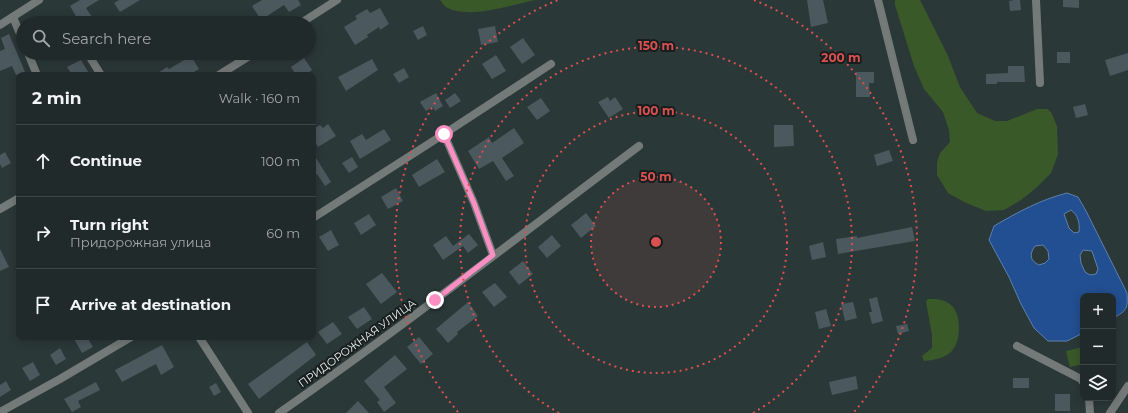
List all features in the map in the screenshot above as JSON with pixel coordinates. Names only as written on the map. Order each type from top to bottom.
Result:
[{"type":"street","points":[[0,25],[13,17],[29,3],[39,0]]},
{"type":"street","points":[[312,16],[337,0]]},
{"type":"street","points":[[878,0],[913,140]]},
{"type":"street","points":[[1036,0],[1040,83]]},
{"type":"street","points":[[13,17],[16,24]]},
{"type":"street","points":[[31,60],[36,72]]},
{"type":"street","points":[[92,60],[99,72]]},
{"type":"street","points":[[224,72],[243,60]]},
{"type":"street","points":[[316,216],[551,64]]},
{"type":"street","points":[[444,134],[474,203],[493,255]]},
{"type":"street","name":"ПРИДОРОЖНАЯ УЛИЦА","points":[[279,413],[332,376],[638,146]]},
{"type":"street","points":[[0,209],[16,200]]},
{"type":"street","points":[[0,412],[126,340]]},
{"type":"street","points":[[201,340],[248,413]]},
{"type":"street","points":[[1017,346],[1080,378]]},
{"type":"street","points":[[1110,413],[1128,386]]},
{"type":"street","points":[[1089,401],[1090,413]]},
{"type":"green space","points":[[440,0],[535,0],[502,8],[478,12],[466,12],[455,11],[446,7]]},
{"type":"green space","points":[[895,0],[920,0],[948,56],[960,87],[977,113],[995,121],[1007,121],[1037,109],[1047,109],[1051,112],[1057,126],[1058,154],[1051,173],[1021,200],[1004,210],[986,211],[964,202],[948,193],[937,175],[937,162],[940,153],[950,142],[949,130],[943,112],[924,89],[914,66],[895,5]]},
{"type":"green space","points":[[928,299],[938,299],[952,306],[957,316],[959,329],[957,342],[951,352],[941,358],[924,361],[922,356],[932,348],[932,335],[926,302]]},
{"type":"green space","points":[[1080,348],[1080,365],[1070,367],[1066,351]]},
{"type":"water","points":[[1067,193],[1078,197],[1127,293],[1127,306],[1124,311],[1116,316],[1116,293],[1080,293],[1080,334],[1067,341],[1048,341],[1034,328],[989,240],[994,226],[1029,207]],"holes":[[[1071,210],[1078,220],[1079,232],[1074,233],[1069,228],[1064,214]],[[1043,245],[1048,251],[1049,259],[1045,263],[1039,265],[1032,259],[1031,254],[1035,246]],[[1083,250],[1092,251],[1098,269],[1096,274],[1090,275],[1085,272],[1081,263],[1080,255]]]},
{"type":"building","points":[[80,0],[99,0],[86,8],[91,16],[76,16],[70,6]]},
{"type":"building","points":[[119,0],[140,0],[120,12],[114,3]]},
{"type":"building","points":[[262,0],[298,0],[301,5],[289,12],[284,5],[267,16],[258,16],[252,6]]},
{"type":"building","points":[[807,0],[823,0],[828,23],[811,27]]},
{"type":"building","points":[[1020,0],[1021,10],[1010,11],[1009,1]]},
{"type":"building","points":[[1063,0],[1079,0],[1079,8],[1063,7]]},
{"type":"building","points":[[380,8],[389,24],[380,30],[379,27],[367,35],[368,37],[355,45],[344,27],[357,19],[355,16],[367,9],[370,13]]},
{"type":"building","points":[[423,26],[427,35],[418,40],[413,31]]},
{"type":"building","points":[[495,26],[498,42],[481,45],[478,29]]},
{"type":"building","points":[[9,34],[16,51],[16,60],[20,60],[25,72],[16,72],[16,75],[12,66],[0,71],[0,51],[5,49],[1,38]]},
{"type":"building","points":[[523,38],[535,55],[522,64],[510,47]]},
{"type":"building","points":[[1057,52],[1070,52],[1070,63],[1057,63]]},
{"type":"building","points":[[1128,53],[1128,70],[1110,76],[1105,60]]},
{"type":"building","points":[[496,55],[506,71],[492,79],[482,64]]},
{"type":"building","points":[[372,59],[378,70],[346,91],[338,77]]},
{"type":"building","points":[[81,60],[88,72],[70,72],[67,67]]},
{"type":"building","points":[[184,60],[193,60],[199,69],[194,72],[160,72],[167,67],[169,69]]},
{"type":"building","points":[[301,60],[305,60],[312,70],[309,72],[294,72],[291,67]]},
{"type":"building","points":[[1008,66],[1024,66],[1025,82],[997,82],[997,84],[986,84],[986,74],[1008,73]]},
{"type":"building","points":[[404,68],[409,77],[399,83],[393,74]]},
{"type":"building","points":[[856,72],[874,72],[874,83],[869,83],[870,97],[856,97]]},
{"type":"building","points":[[436,93],[443,106],[435,111],[433,107],[426,111],[420,102]]},
{"type":"building","points":[[455,93],[461,101],[450,108],[445,100]]},
{"type":"building","points":[[608,97],[610,101],[615,97],[623,109],[609,118],[598,102]]},
{"type":"building","points":[[541,98],[550,111],[537,120],[527,107]]},
{"type":"building","points":[[1085,104],[1088,115],[1076,118],[1073,107]]},
{"type":"building","points":[[328,124],[336,136],[318,147],[316,144],[316,127],[320,125],[323,128]]},
{"type":"building","points":[[774,125],[793,125],[794,146],[774,147]]},
{"type":"building","points":[[514,128],[524,143],[502,158],[514,176],[506,181],[493,161],[479,169],[468,151],[489,137],[492,143]]},
{"type":"building","points":[[384,129],[391,140],[360,159],[350,141],[362,134],[366,140]]},
{"type":"building","points":[[889,150],[893,161],[877,166],[874,155]]},
{"type":"building","points":[[5,152],[11,163],[2,168],[0,164],[0,155]]},
{"type":"building","points":[[352,157],[358,167],[349,173],[342,163]]},
{"type":"building","points":[[316,158],[331,182],[325,186],[317,174],[316,175]]},
{"type":"building","points":[[437,159],[445,172],[419,187],[412,175]]},
{"type":"building","points":[[396,188],[403,201],[388,209],[381,197]]},
{"type":"building","points":[[586,213],[596,226],[581,238],[571,225]]},
{"type":"building","points":[[369,214],[376,225],[361,235],[354,223]]},
{"type":"building","points":[[912,227],[915,241],[838,254],[836,239],[857,236],[857,238]]},
{"type":"building","points":[[331,230],[339,245],[328,251],[319,237]]},
{"type":"building","points":[[469,234],[478,245],[468,253],[463,246],[443,260],[433,245],[446,236],[453,246]]},
{"type":"building","points":[[552,235],[561,246],[547,258],[538,247]]},
{"type":"building","points":[[823,242],[826,257],[812,260],[809,246]]},
{"type":"building","points":[[0,249],[9,267],[0,271]]},
{"type":"building","points":[[523,261],[533,274],[519,285],[509,272]]},
{"type":"building","points":[[382,273],[397,292],[381,304],[366,284]]},
{"type":"building","points":[[495,283],[507,297],[494,307],[482,292]]},
{"type":"building","points":[[877,297],[883,321],[872,324],[869,312],[872,312],[869,299]]},
{"type":"building","points":[[468,302],[478,316],[457,332],[458,334],[448,343],[436,329]]},
{"type":"building","points":[[853,302],[857,318],[845,321],[841,304]]},
{"type":"building","points":[[364,307],[372,319],[357,329],[348,317]]},
{"type":"building","points":[[826,309],[831,326],[819,329],[815,312]]},
{"type":"building","points":[[333,322],[342,334],[327,344],[318,332]]},
{"type":"building","points":[[907,324],[909,331],[898,334],[896,326]]},
{"type":"building","points":[[419,337],[433,354],[421,364],[407,347]]},
{"type":"building","points":[[75,340],[89,340],[93,347],[82,353]]},
{"type":"building","points":[[307,342],[316,355],[259,399],[248,384]]},
{"type":"building","points":[[162,345],[174,367],[161,375],[156,364],[122,382],[115,370]]},
{"type":"building","points":[[60,348],[66,359],[56,365],[50,355]]},
{"type":"building","points":[[395,355],[407,369],[384,387],[396,403],[384,412],[377,402],[380,400],[364,381]]},
{"type":"building","points":[[33,362],[40,375],[30,381],[22,368]]},
{"type":"building","points":[[856,376],[858,389],[832,395],[829,382]]},
{"type":"building","points":[[1013,378],[1029,378],[1029,388],[1013,388]]},
{"type":"building","points":[[6,381],[11,390],[0,397],[0,385]]},
{"type":"building","points":[[96,382],[100,390],[78,401],[81,407],[72,412],[64,399]]},
{"type":"building","points":[[216,383],[221,392],[214,396],[209,387]]},
{"type":"building","points":[[1055,394],[1070,394],[1070,411],[1055,411]]},
{"type":"building","points":[[358,401],[369,413],[346,413]]},
{"type":"route","points":[[435,300],[493,255],[474,203],[444,134]]}]
